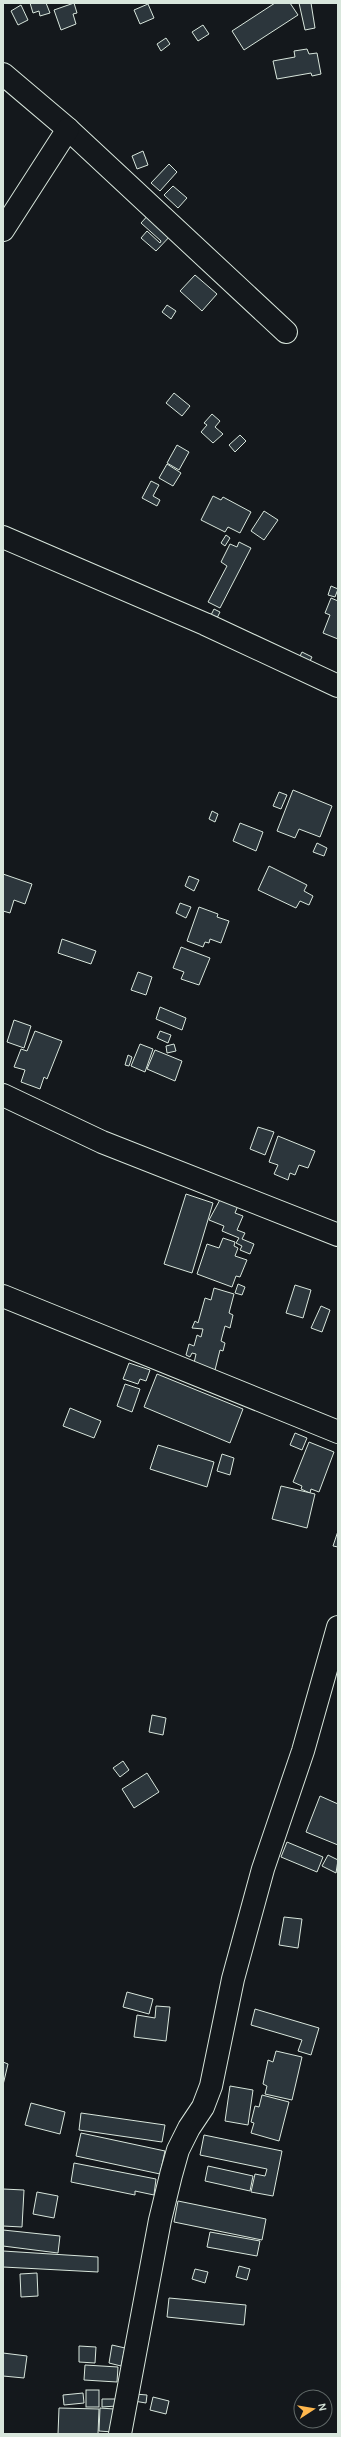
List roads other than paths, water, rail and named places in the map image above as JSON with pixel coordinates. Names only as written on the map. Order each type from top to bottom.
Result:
[{"type":"street","points":[[3,74],[68,129],[286,332]]},
{"type":"street","points":[[3,230],[68,129]]},
{"type":"street","points":[[3,537],[206,624],[338,686]]},
{"type":"street","points":[[3,1096],[102,1142],[338,1234]]},
{"type":"street","points":[[3,1296],[338,1432]]},
{"type":"street","points":[[120,2434],[160,2220],[171,2175],[178,2150],[203,2107],[211,2086],[233,1979],[263,1869],[303,1751],[338,1627]]}]
